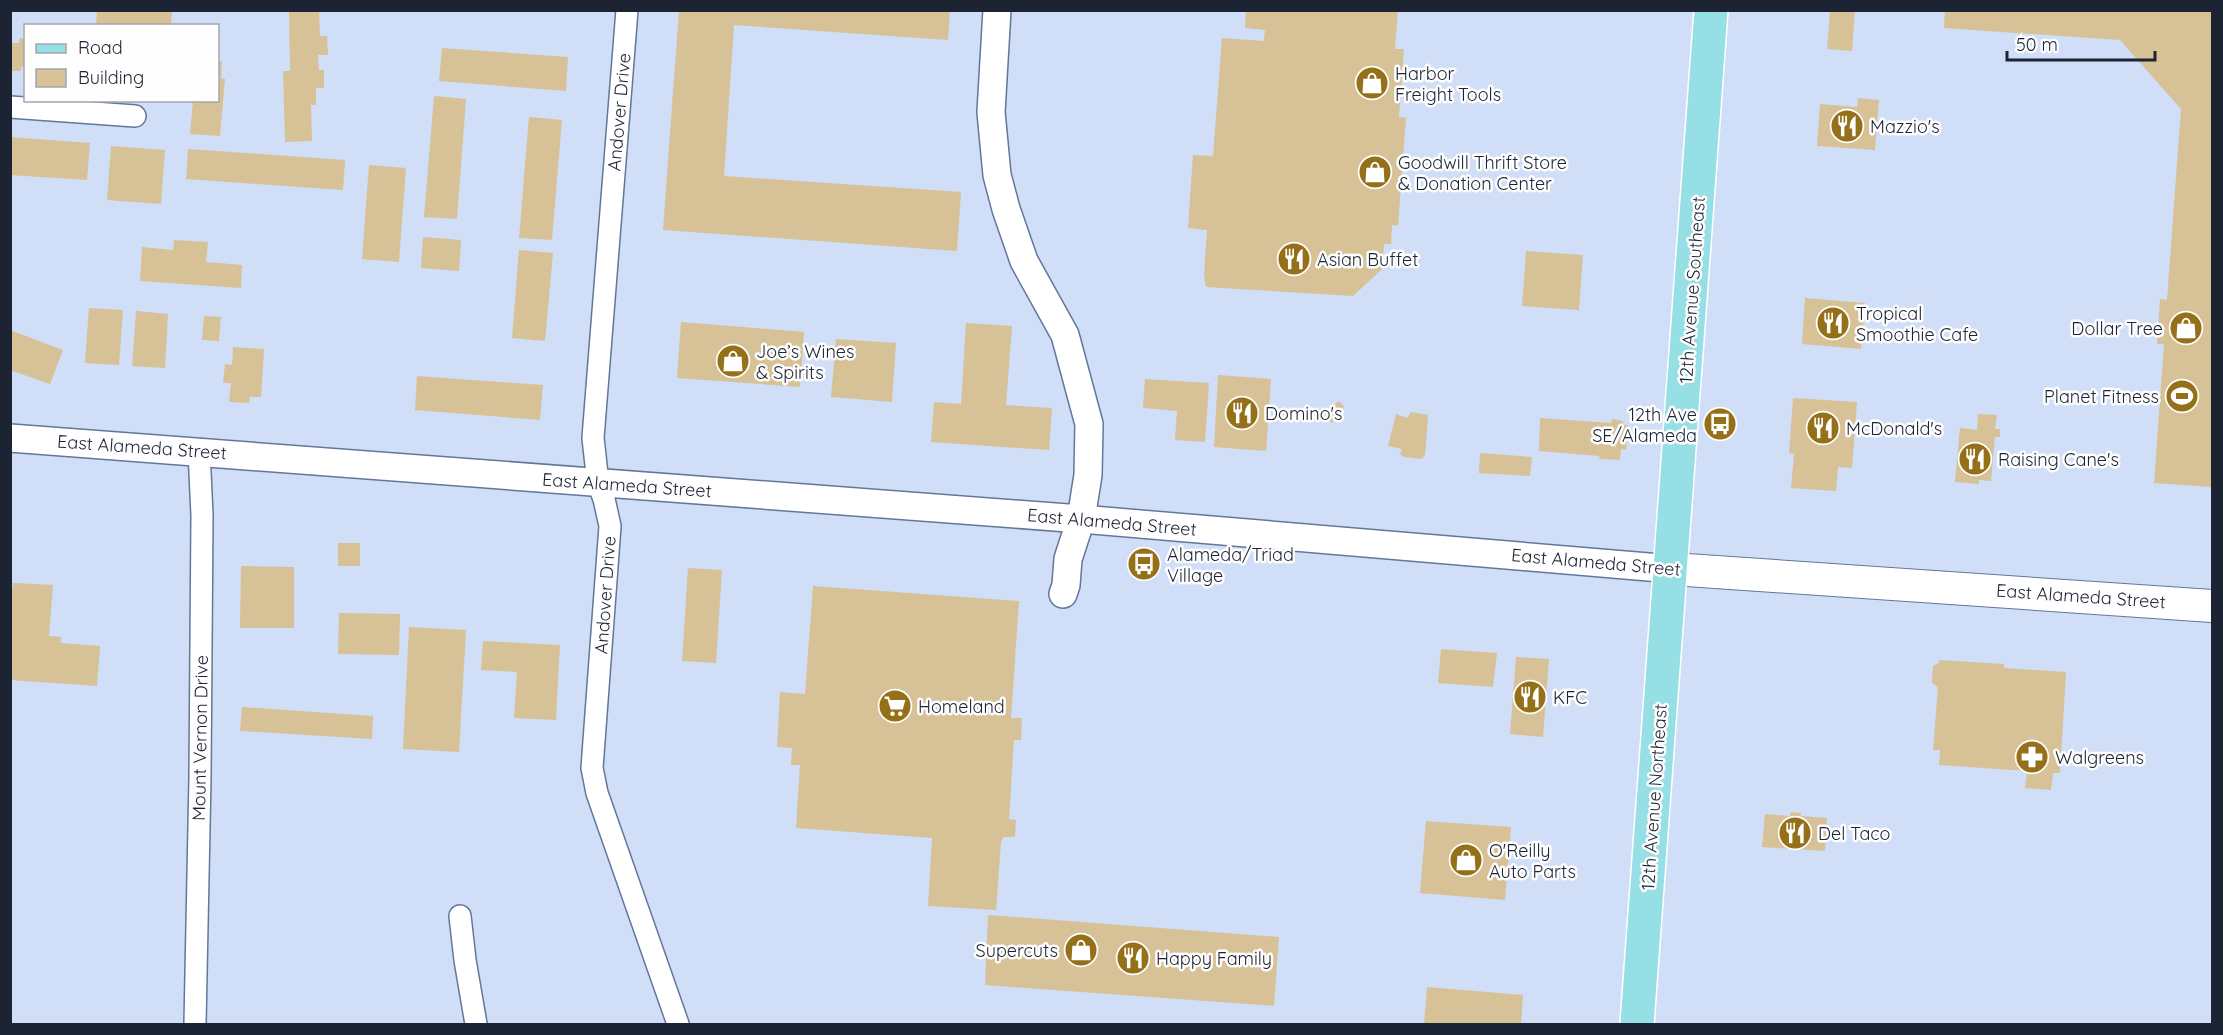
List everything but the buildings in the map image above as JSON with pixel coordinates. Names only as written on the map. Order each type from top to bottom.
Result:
[{"type":"main road","name":"12th Avenue Southeast","points":[[1672,568],[1711,10]]},
{"type":"main road","name":"East Alameda Street","points":[[1672,568],[2212,606]]},
{"type":"main road","name":"12th Avenue Northeast","points":[[1636,1024],[1672,568]]},
{"type":"street","name":"Andover Drive","points":[[627,10],[593,438],[598,483],[610,526],[591,768],[597,793],[678,1024]]},
{"type":"street","points":[[998,10],[991,111],[997,175],[1024,261],[1065,335],[1089,424],[1088,475],[1081,519],[1068,559],[1063,594]]},
{"type":"street","points":[[10,107],[135,116]]},
{"type":"street","name":"East Alameda Street","points":[[10,438],[1081,519],[1672,568]]},
{"type":"street","name":"Mount Vernon Drive","points":[[195,1024],[200,777],[202,514],[200,451]]},
{"type":"street","points":[[460,916],[476,1024]]},
{"type":"place","name":"Harbor Freight Tools","points":[[1372,83]]},
{"type":"place","name":"Mazzio's","points":[[1847,126]]},
{"type":"place","name":"Goodwill Thrift Store & Donation Center","points":[[1375,172]]},
{"type":"place","name":"Asian Buffet","points":[[1294,259]]},
{"type":"place","name":"Tropical Smoothie Cafe","points":[[1833,323]]},
{"type":"place","name":"Dollar Tree","points":[[2186,328]]},
{"type":"place","name":"Joe’s Wines & Spirits","points":[[733,361]]},
{"type":"place","name":"Planet Fitness","points":[[2182,396]]},
{"type":"place","name":"Domino's","points":[[1242,413]]},
{"type":"place","name":"12th Ave SE/Alameda","points":[[1720,424]]},
{"type":"place","name":"McDonald's","points":[[1823,428]]},
{"type":"place","name":"Raising Cane's","points":[[1975,459]]},
{"type":"place","name":"Alameda/Triad Village","points":[[1144,564]]},
{"type":"place","name":"KFC","points":[[1530,697]]},
{"type":"place","name":"Homeland","points":[[895,706]]},
{"type":"place","name":"Walgreens","points":[[2032,757]]},
{"type":"place","name":"Del Taco","points":[[1795,833]]},
{"type":"place","name":"O'Reilly Auto Parts","points":[[1466,860]]},
{"type":"place","name":"Supercuts","points":[[1081,950]]},
{"type":"place","name":"Happy Family","points":[[1133,958]]}]
